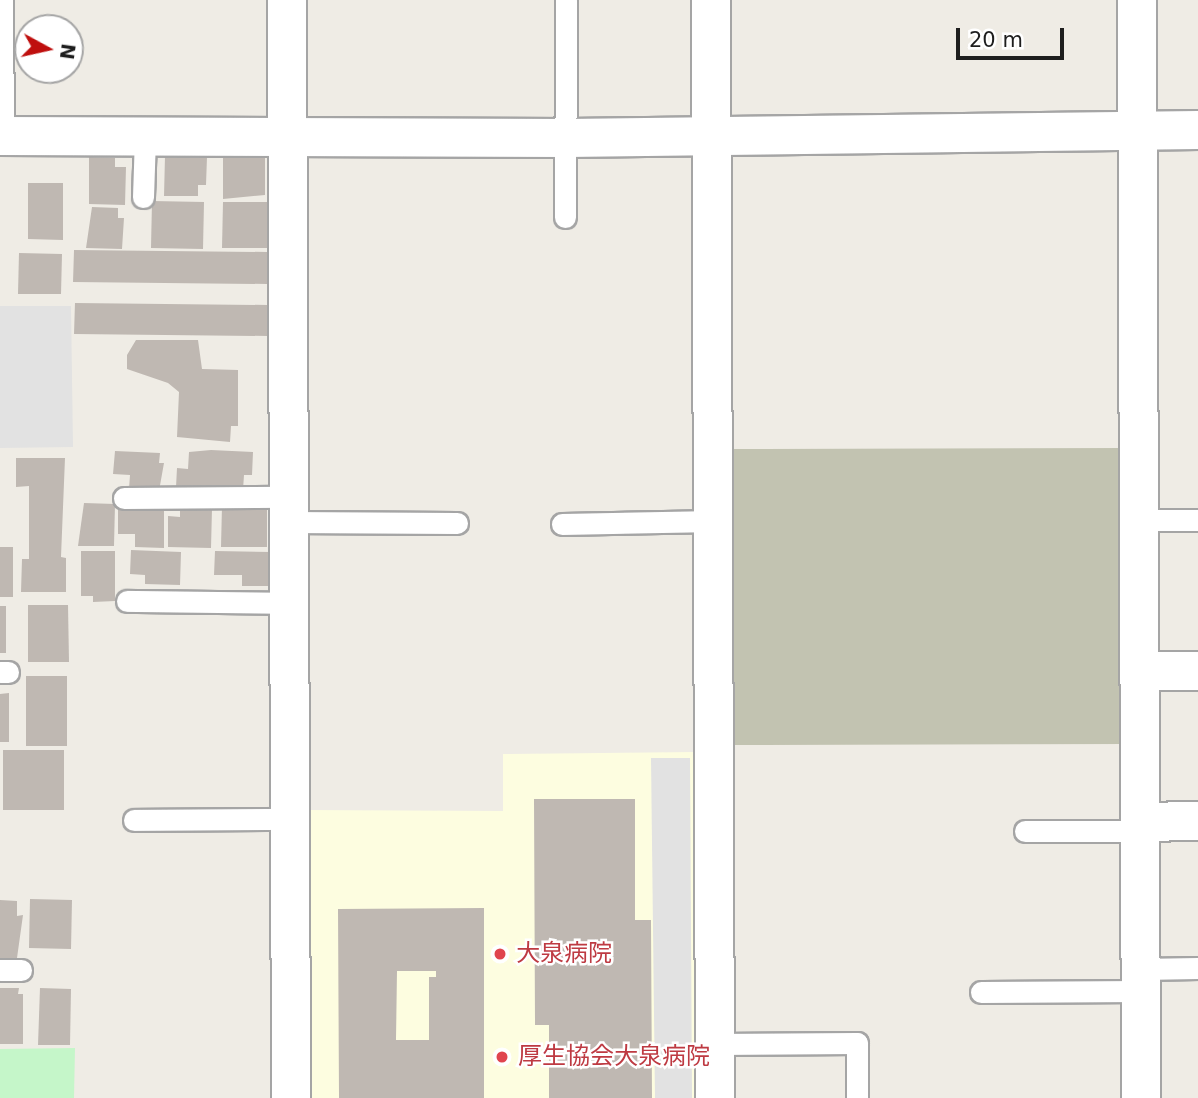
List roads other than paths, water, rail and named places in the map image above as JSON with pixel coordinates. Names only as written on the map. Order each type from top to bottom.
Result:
[{"type":"street","points":[[287,0],[291,1098]]},
{"type":"street","points":[[711,0],[715,521],[715,1098]]},
{"type":"street","points":[[1138,0],[1141,1098]]},
{"type":"street","points":[[2,136],[567,138],[1198,130]]},
{"type":"street","points":[[1140,671],[1198,671]]},
{"type":"street","points":[[1140,826],[1198,821]]},
{"type":"lane","points":[[2,0],[2,136]]},
{"type":"lane","points":[[565,217],[566,0]]},
{"type":"lane","points":[[143,197],[145,137]]},
{"type":"lane","points":[[124,498],[457,523]]},
{"type":"lane","points":[[1139,520],[1198,520]]},
{"type":"lane","points":[[562,524],[715,521]]},
{"type":"lane","points":[[127,601],[288,603]]},
{"type":"lane","points":[[134,820],[290,819]]},
{"type":"lane","points":[[1025,831],[1140,826]]},
{"type":"lane","points":[[981,992],[1140,980],[1198,968]]},
{"type":"lane","points":[[715,1044],[857,1044],[858,1098]]},
{"type":"place","name":"大泉病院","points":[[500,954]]},
{"type":"place","name":"厚生協会大泉病院","points":[[502,1057]]}]
